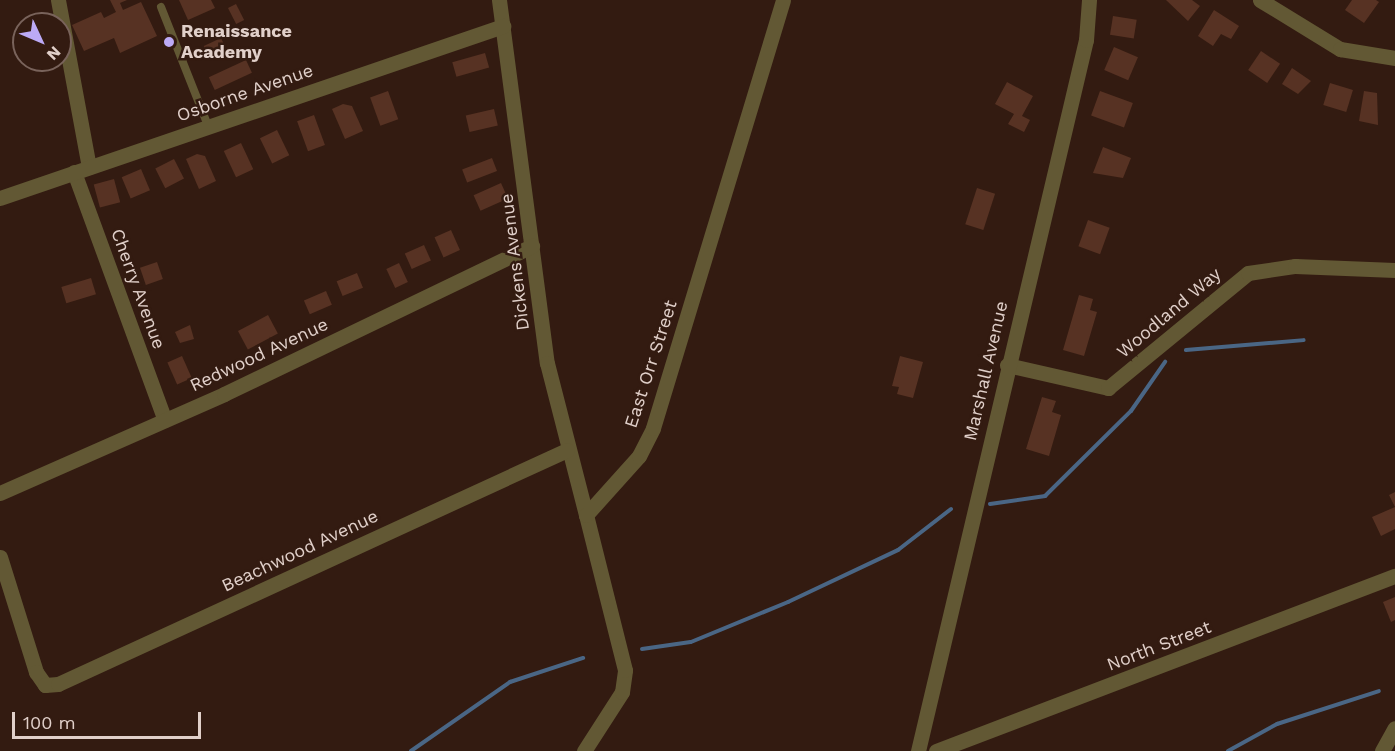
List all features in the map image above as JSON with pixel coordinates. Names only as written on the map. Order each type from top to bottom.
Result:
[{"type":"street","name":"Cherry Avenue","points":[[58,0],[82,170],[165,420]]},
{"type":"street","name":"Dickens Avenue","points":[[499,0],[547,363],[567,450],[586,515]]},
{"type":"street","name":"East Orr Street","points":[[586,515],[639,456],[653,428],[783,0]]},
{"type":"street","name":"Marshall Avenue","points":[[918,751],[1007,365],[1086,40],[1089,0]]},
{"type":"street","points":[[1260,0],[1341,49],[1395,58]]},
{"type":"street","name":"Osborne Avenue","points":[[0,198],[503,26]]},
{"type":"street","name":"Redwood Avenue","points":[[0,493],[165,420],[532,246]]},
{"type":"street","name":"Woodland Way","points":[[1007,365],[1108,388],[1248,273],[1295,266],[1395,270]]},
{"type":"street","name":"Beachwood Avenue","points":[[0,557],[36,672],[49,685],[76,677],[567,450]]},
{"type":"street","points":[[584,751],[622,692],[625,670],[586,515]]},
{"type":"street","name":"North Street","points":[[936,751],[1395,576]]},
{"type":"street","points":[[1382,751],[1395,728]]},
{"type":"lane","points":[[161,7],[208,126]]},
{"type":"building","points":[[110,0],[127,0],[120,3],[123,10],[141,2],[157,36],[120,53],[114,38],[84,51],[72,25],[101,12],[104,18],[116,12]]},
{"type":"building","points":[[179,0],[211,0],[215,8],[188,20]]},
{"type":"building","points":[[1166,0],[1192,0],[1200,6],[1188,21]]},
{"type":"building","points":[[1352,0],[1379,2],[1364,23],[1345,10]]},
{"type":"building","points":[[236,4],[244,20],[236,24],[228,8]]},
{"type":"building","points":[[1214,10],[1239,26],[1231,39],[1221,34],[1213,46],[1198,36]]},
{"type":"building","points":[[1113,16],[1137,20],[1134,39],[1110,35]]},
{"type":"building","points":[[221,38],[227,51],[210,59],[204,46]]},
{"type":"building","points":[[1114,47],[1138,57],[1128,80],[1104,70]]},
{"type":"building","points":[[1261,51],[1280,64],[1267,83],[1248,70]]},
{"type":"building","points":[[485,53],[489,67],[456,77],[452,62]]},
{"type":"building","points":[[246,60],[252,73],[215,90],[209,77]]},
{"type":"building","points":[[1292,68],[1311,81],[1298,94],[1282,84]]},
{"type":"building","points":[[1007,82],[1033,96],[1022,116],[1030,120],[1024,132],[1008,124],[1014,114],[995,104]]},
{"type":"building","points":[[1330,83],[1353,90],[1346,112],[1323,105]]},
{"type":"building","points":[[388,91],[398,119],[380,126],[370,97]]},
{"type":"building","points":[[1100,91],[1133,103],[1124,127],[1091,115]]},
{"type":"building","points":[[1364,91],[1377,93],[1378,125],[1359,121]]},
{"type":"building","points":[[343,104],[352,106],[363,131],[345,139],[332,109]]},
{"type":"building","points":[[494,109],[498,126],[470,132],[466,116]]},
{"type":"building","points":[[314,115],[325,145],[308,151],[297,121]]},
{"type":"building","points":[[277,130],[289,155],[272,163],[260,138]]},
{"type":"building","points":[[241,143],[253,169],[236,177],[224,151]]},
{"type":"building","points":[[1103,147],[1131,158],[1123,178],[1093,173]]},
{"type":"building","points":[[197,154],[205,156],[216,181],[199,189],[186,159]]},
{"type":"building","points":[[492,158],[497,171],[467,183],[462,169]]},
{"type":"building","points":[[174,159],[184,179],[165,188],[155,169]]},
{"type":"building","points":[[141,169],[150,190],[131,198],[122,177]]},
{"type":"building","points":[[114,179],[120,202],[100,208],[94,184]]},
{"type":"building","points":[[501,183],[508,199],[481,211],[474,195]]},
{"type":"building","points":[[977,188],[995,194],[983,230],[965,224]]},
{"type":"building","points":[[1088,220],[1110,228],[1100,254],[1078,246]]},
{"type":"building","points":[[451,230],[460,250],[444,257],[435,237]]},
{"type":"building","points":[[424,245],[431,261],[412,269],[405,254]]},
{"type":"building","points":[[157,262],[163,279],[146,285],[140,268]]},
{"type":"building","points":[[399,263],[408,282],[395,288],[386,269]]},
{"type":"building","points":[[357,273],[363,288],[343,296],[337,281]]},
{"type":"building","points":[[91,278],[96,294],[66,303],[61,287]]},
{"type":"building","points":[[326,291],[332,305],[310,314],[304,300]]},
{"type":"building","points":[[1079,295],[1093,299],[1090,310],[1097,312],[1084,356],[1063,350]]},
{"type":"building","points":[[268,315],[278,334],[248,350],[238,331]]},
{"type":"building","points":[[190,325],[194,339],[180,343],[175,332]]},
{"type":"building","points":[[182,356],[192,378],[177,384],[167,363]]},
{"type":"building","points":[[900,356],[923,362],[913,398],[897,394],[899,387],[892,386]]},
{"type":"building","points":[[1042,397],[1056,401],[1052,412],[1061,415],[1049,456],[1026,449]]},
{"type":"building","points":[[1395,492],[1395,507],[1389,495]]},
{"type":"building","points":[[1395,507],[1395,529],[1381,536],[1372,517]]},
{"type":"building","points":[[1395,597],[1395,620],[1391,622],[1383,602]]},
{"type":"waterway","points":[[1186,350],[1304,340]]},
{"type":"waterway","points":[[990,504],[1045,496],[1131,411],[1165,362]]},
{"type":"waterway","points":[[642,649],[691,642],[788,602],[898,550],[951,509]]},
{"type":"waterway","points":[[411,751],[510,682],[583,658]]},
{"type":"waterway","points":[[1228,751],[1277,724],[1379,691]]},
{"type":"place","name":"Renaissance Academy","points":[[169,42]]}]
